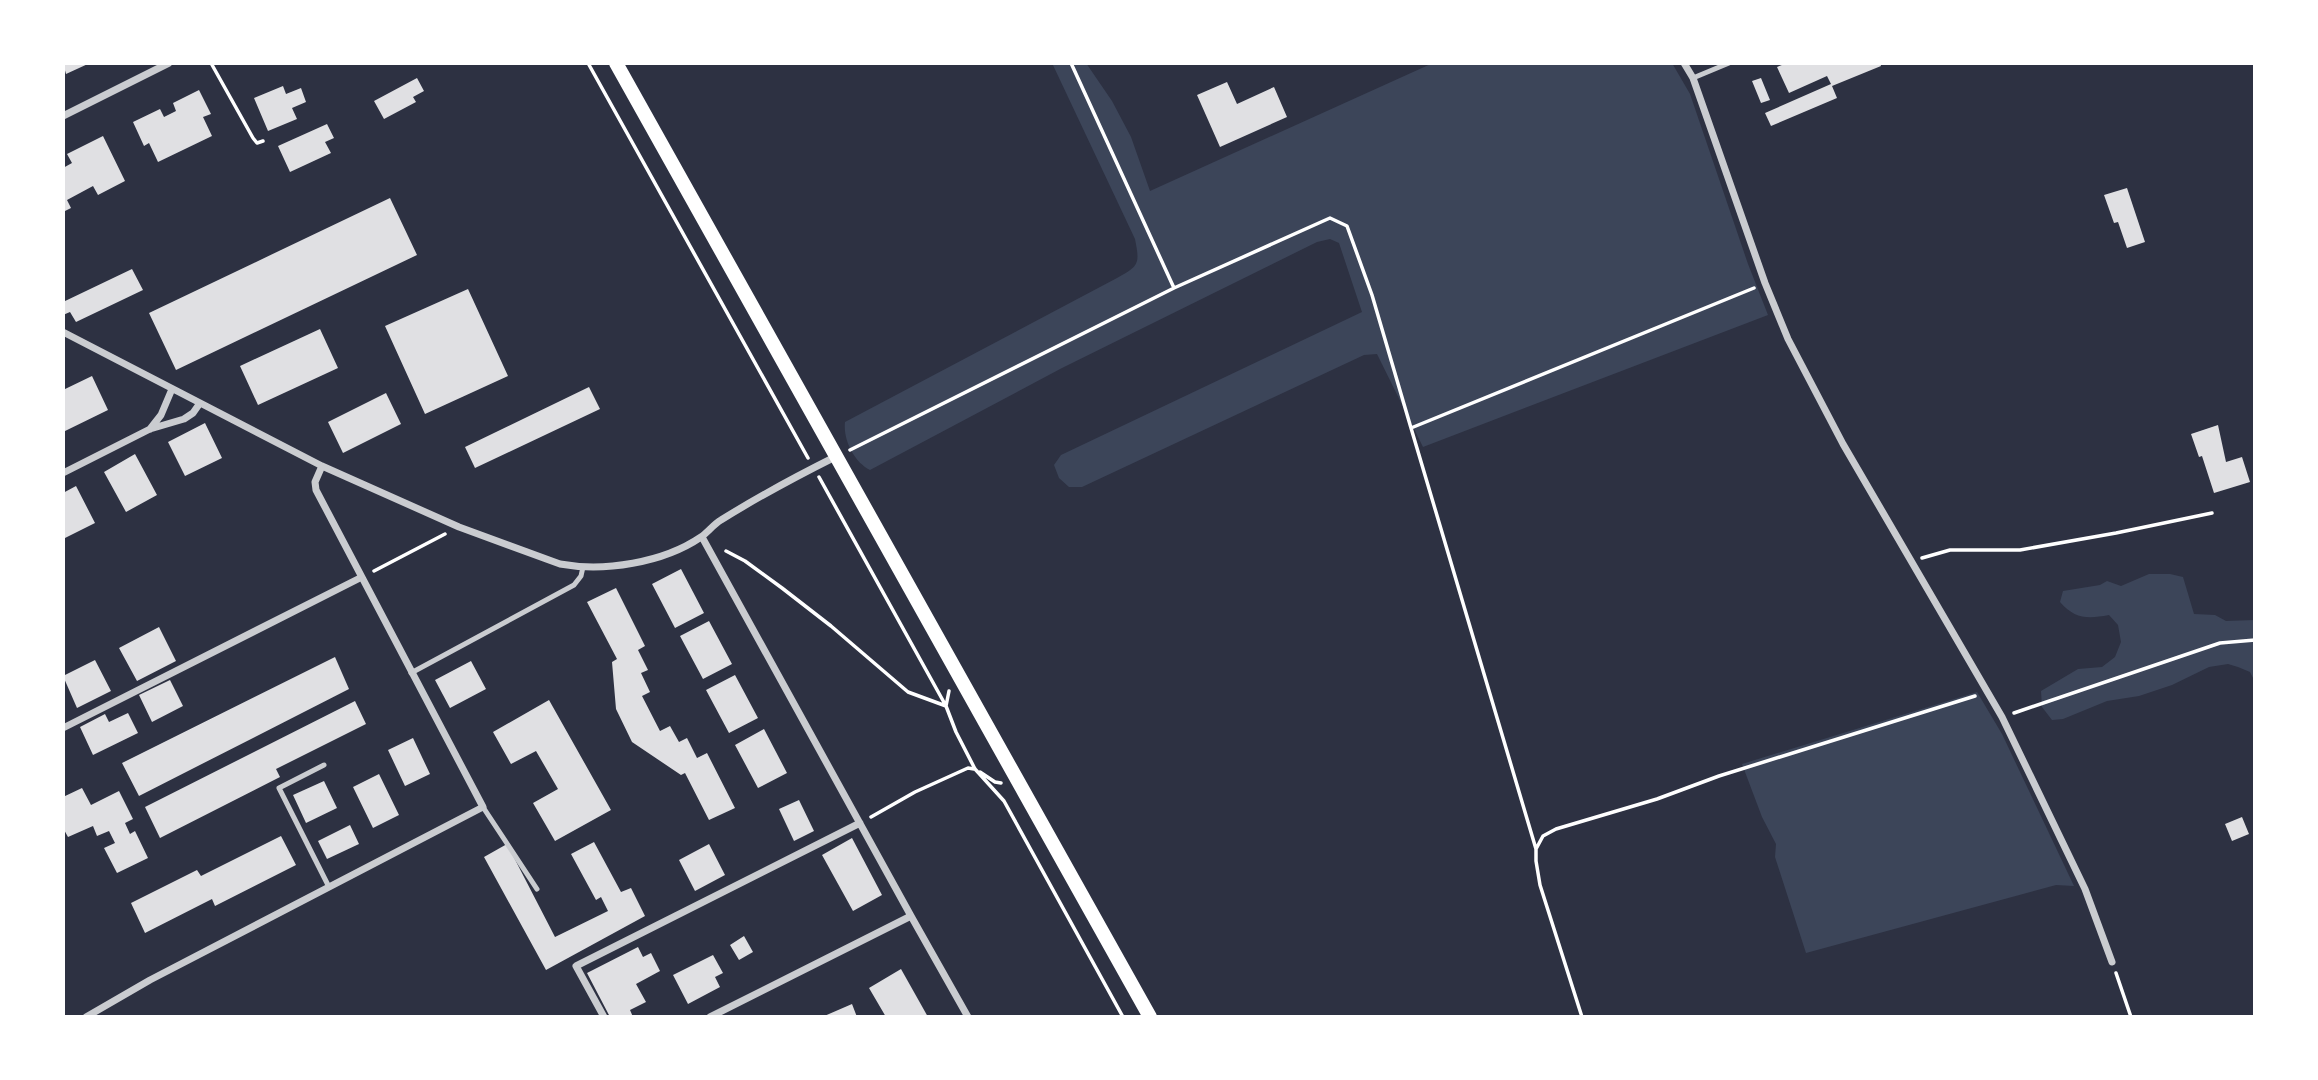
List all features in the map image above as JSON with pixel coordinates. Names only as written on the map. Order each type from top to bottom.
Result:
[{"type":"main road","points":[[616,63],[1150,1017]]},
{"type":"street","points":[[63,116],[169,63]]},
{"type":"street","points":[[1684,63],[1693,78],[1765,283],[1788,339],[1837,432],[2002,717],[2085,889],[2112,962]]},
{"type":"street","points":[[63,332],[323,466],[459,527],[560,564],[610,566],[654,558],[702,537],[719,521],[835,457]]},
{"type":"street","points":[[150,429],[161,415],[172,389]]},
{"type":"street","points":[[63,473],[150,429],[184,419],[193,414],[200,403]]},
{"type":"street","points":[[86,1017],[150,980],[482,807],[316,490],[315,481],[323,466]]},
{"type":"street","points":[[702,537],[968,1017]]},
{"type":"street","points":[[63,728],[360,578]]},
{"type":"street","points":[[604,1017],[576,965],[860,823]]},
{"type":"street","points":[[710,1017],[911,916]]},
{"type":"lane","points":[[1693,78],[1729,63]]},
{"type":"lane","points":[[411,673],[574,585],[581,576],[583,567]]},
{"type":"lane","points":[[324,765],[279,788],[328,887]]},
{"type":"lane","points":[[482,807],[537,889]]},
{"type":"path","points":[[211,63],[253,138],[257,142],[263,141]]},
{"type":"path","points":[[588,63],[946,706],[975,769],[1004,801],[1123,1017]]},
{"type":"path","points":[[1071,63],[1174,288]]},
{"type":"path","points":[[835,457],[1174,288],[1330,218],[1347,226],[1372,295],[1536,849],[1540,885],[1582,1017]]},
{"type":"path","points":[[1411,428],[1765,283]]},
{"type":"path","points":[[1912,561],[1950,550],[2020,550],[2212,513]]},
{"type":"path","points":[[360,578],[459,527]]},
{"type":"path","points":[[722,549],[745,561],[792,595],[908,692],[946,706]]},
{"type":"path","points":[[2002,717],[2220,643],[2255,640]]},
{"type":"path","points":[[1536,849],[1544,836],[1556,829],[1987,693]]},
{"type":"path","points":[[860,823],[915,792],[968,768],[975,769],[995,782],[1018,784]]},
{"type":"path","points":[[2112,962],[2131,1017]]},
{"type":"shaded area","points":[[1052,63],[1086,63],[1112,101],[1131,137],[1150,191],[1433,63],[1672,63],[1690,94],[1768,315],[1423,447],[1377,354],[1364,355],[1082,487],[1069,487],[1059,478],[1054,465],[1061,455],[1362,312],[1339,243],[1330,239],[1317,242],[1062,368],[870,470],[859,462],[851,450],[845,422],[1117,278],[1136,263],[1135,239]]},
{"type":"shaded area","points":[[2149,574],[2183,577],[2194,614],[2215,615],[2226,621],[2255,620],[2255,682],[2250,672],[2238,667],[2228,664],[2209,667],[2172,685],[2139,696],[2107,701],[2063,719],[2052,720],[2042,707],[2041,691],[2078,669],[2102,667],[2115,657],[2121,642],[2118,625],[2109,615],[2076,615],[2060,602],[2063,591],[2100,585],[2107,581],[2121,586]]},
{"type":"shaded area","points":[[1977,692],[2002,734],[2074,886],[2056,885],[1806,953],[1775,857],[1776,844],[1762,817],[1742,764]]},
{"type":"building","points":[[63,63],[90,63],[66,74]]},
{"type":"building","points":[[1787,63],[1880,63],[1881,66],[1832,86],[1837,98],[1771,126],[1765,113],[1831,84],[1827,76],[1789,93],[1777,67]]},
{"type":"building","points":[[417,78],[424,91],[413,97],[416,102],[384,119],[374,101]]},
{"type":"building","points":[[1761,78],[1770,100],[1761,103],[1752,81]]},
{"type":"building","points":[[1227,82],[1237,104],[1274,87],[1287,117],[1220,147],[1197,95]]},
{"type":"building","points":[[283,86],[286,94],[301,88],[306,102],[292,108],[297,119],[268,131],[254,98]]},
{"type":"building","points":[[199,90],[211,114],[203,117],[212,136],[158,162],[149,143],[144,146],[133,122],[160,109],[164,117],[176,111],[173,103]]},
{"type":"building","points":[[327,124],[334,138],[325,142],[331,153],[290,172],[278,146]]},
{"type":"building","points":[[103,136],[125,181],[98,195],[93,186],[67,200],[71,208],[63,212],[63,168],[72,163],[67,154]]},
{"type":"building","points":[[2127,188],[2145,242],[2127,248],[2104,195]]},
{"type":"building","points":[[390,198],[417,255],[176,370],[149,313]]},
{"type":"building","points":[[132,269],[143,290],[76,322],[70,312],[63,315],[63,302]]},
{"type":"building","points":[[468,289],[508,376],[425,414],[385,326]]},
{"type":"building","points":[[320,329],[338,368],[258,405],[240,366]]},
{"type":"building","points":[[92,376],[108,410],[63,432],[63,390]]},
{"type":"building","points":[[589,387],[600,409],[475,468],[465,447]]},
{"type":"building","points":[[386,393],[401,424],[343,453],[328,422]]},
{"type":"building","points":[[205,423],[222,458],[185,476],[168,442]]},
{"type":"building","points":[[2218,425],[2226,462],[2242,457],[2250,482],[2214,493],[2202,456],[2199,457],[2191,434]]},
{"type":"building","points":[[135,454],[157,495],[126,512],[104,472]]},
{"type":"building","points":[[76,486],[95,523],[63,539],[63,493]]},
{"type":"building","points":[[681,569],[704,613],[675,628],[652,584]]},
{"type":"building","points":[[616,588],[645,646],[638,650],[648,670],[641,673],[650,692],[642,696],[660,731],[670,726],[679,742],[687,738],[697,758],[707,753],[735,808],[709,820],[685,773],[681,775],[632,742],[616,709],[612,662],[617,659],[587,602]]},
{"type":"building","points":[[709,621],[732,664],[703,679],[680,636]]},
{"type":"building","points":[[159,627],[176,661],[137,681],[119,648]]},
{"type":"building","points":[[335,657],[349,689],[139,796],[122,763]]},
{"type":"building","points":[[95,660],[111,691],[77,708],[63,676]]},
{"type":"building","points":[[471,661],[486,689],[450,708],[435,680]]},
{"type":"building","points":[[735,675],[758,718],[729,733],[706,690]]},
{"type":"building","points":[[170,680],[183,706],[152,722],[139,695]]},
{"type":"building","points":[[549,700],[611,810],[555,841],[533,803],[558,789],[536,751],[511,764],[493,732]]},
{"type":"building","points":[[355,701],[366,724],[276,769],[280,777],[160,838],[145,807]]},
{"type":"building","points":[[128,713],[138,733],[93,755],[80,727],[105,714],[109,722]]},
{"type":"building","points":[[764,729],[787,773],[758,788],[735,745]]},
{"type":"building","points":[[413,738],[430,774],[405,786],[388,750]]},
{"type":"building","points":[[379,774],[399,815],[373,828],[353,787]]},
{"type":"building","points":[[324,781],[337,808],[306,823],[293,795]]},
{"type":"building","points":[[82,788],[91,805],[119,791],[133,819],[125,823],[130,834],[135,831],[148,858],[117,873],[104,848],[115,843],[109,831],[97,836],[93,826],[68,837],[63,828],[63,797]]},
{"type":"building","points":[[799,800],[814,831],[794,841],[779,809]]},
{"type":"building","points":[[2242,817],[2249,834],[2232,841],[2225,824]]},
{"type":"building","points":[[350,825],[359,844],[327,859],[318,841]]},
{"type":"building","points":[[281,836],[296,865],[215,906],[212,899],[145,933],[131,903],[197,870],[201,876]]},
{"type":"building","points":[[852,838],[882,895],[853,911],[822,855]]},
{"type":"building","points":[[594,842],[621,892],[631,888],[645,916],[546,970],[484,857],[507,844],[555,937],[608,911],[601,897],[596,900],[571,854]]},
{"type":"building","points":[[709,844],[725,875],[695,891],[679,860]]},
{"type":"building","points":[[744,936],[753,952],[739,960],[730,945]]},
{"type":"building","points":[[638,947],[643,957],[651,953],[660,971],[636,984],[646,1002],[630,1010],[633,1017],[610,1017],[587,973]]},
{"type":"building","points":[[713,955],[723,973],[715,977],[720,987],[688,1004],[673,975]]},
{"type":"building","points":[[901,969],[928,1017],[886,1017],[869,988]]},
{"type":"building","points":[[852,1004],[857,1017],[822,1017]]}]
